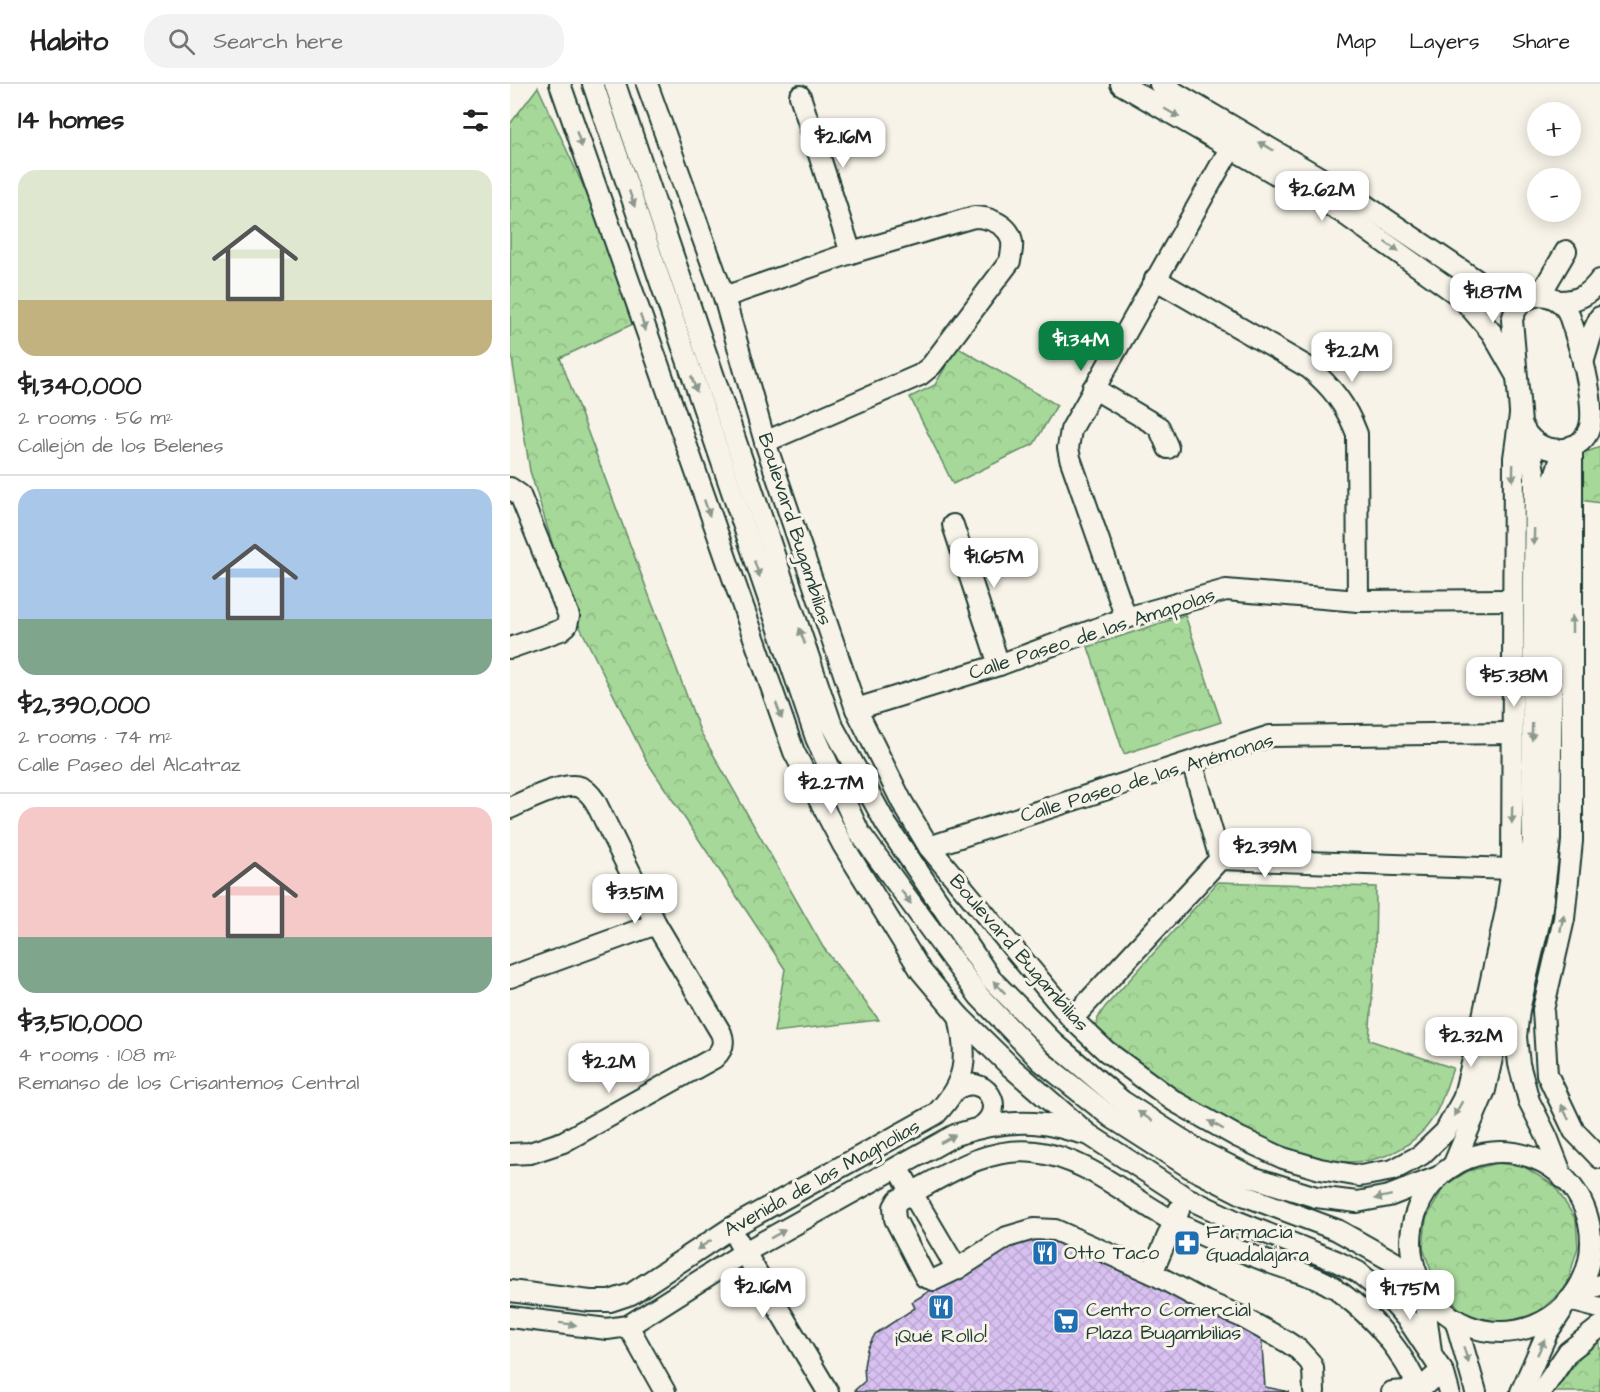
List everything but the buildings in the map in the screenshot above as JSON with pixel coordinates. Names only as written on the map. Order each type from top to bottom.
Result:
[{"type":"street","points":[[560,84],[794,753],[840,838],[921,971],[960,1016],[1011,1066],[1088,1134],[1185,1197],[1358,1272],[1386,1295],[1408,1320],[1442,1370],[1449,1392]]},
{"type":"street","points":[[593,84],[776,627],[816,738],[860,832],[979,996],[1041,1061],[1111,1117],[1189,1167],[1246,1196],[1337,1230],[1378,1252],[1421,1283],[1437,1305],[1455,1319],[1478,1329],[1502,1332],[1525,1329],[1548,1319],[1570,1299],[1600,1285]]},
{"type":"street","name":"Boulevard Bugambilias","points":[[615,84],[831,723],[886,824],[991,979],[1062,1050],[1122,1101],[1198,1150],[1252,1177],[1316,1197],[1357,1202],[1389,1196],[1445,1172]]},
{"type":"street","name":"Boulevard Bugambilias","points":[[647,84],[724,297],[765,442],[856,709],[902,802],[930,847],[1072,1019],[1106,1051],[1174,1101],[1238,1137],[1283,1158],[1320,1169],[1359,1176],[1393,1170],[1421,1155],[1445,1132],[1463,1099],[1506,911],[1512,869],[1514,458],[1520,416]]},
{"type":"street","points":[[1121,84],[1232,147],[1348,205],[1461,297],[1492,333],[1516,375]]},
{"type":"street","points":[[1160,84],[1348,205],[1485,286],[1505,294],[1547,295],[1560,301],[1573,300],[1586,295],[1600,280]]},
{"type":"street","points":[[800,96],[851,253]]},
{"type":"street","points":[[1126,618],[1070,458],[1068,448],[1074,421],[1232,147]]},
{"type":"street","points":[[724,297],[851,253],[974,217],[988,219],[1001,225],[1007,230],[1012,242],[1010,261],[931,366],[920,375],[765,442]]},
{"type":"street","points":[[1566,251],[1537,295],[1527,298],[1517,307],[1512,320],[1521,423],[1533,443],[1548,449],[1571,446],[1600,434]]},
{"type":"street","points":[[1155,279],[1309,368],[1340,397],[1357,434],[1358,601]]},
{"type":"street","points":[[1461,297],[1476,280]]},
{"type":"street","points":[[1521,1392],[1547,1333],[1585,1274],[1590,1253],[1590,1232],[1585,1211],[1569,1185],[1529,1101],[1519,1064],[1516,1037],[1519,1010],[1541,915],[1550,839],[1554,479],[1571,446],[1588,429],[1591,421],[1583,366],[1568,312],[1560,301]]},
{"type":"street","points":[[1583,366],[1591,336],[1600,317]]},
{"type":"street","points":[[1583,366],[1600,381]]},
{"type":"street","points":[[1093,388],[1159,428],[1168,448]]},
{"type":"street","points":[[1445,1172],[1485,1090],[1524,913],[1533,839],[1535,477],[1528,437]]},
{"type":"street","points":[[1571,446],[1572,841],[1564,919],[1543,1010],[1547,1074],[1574,1131],[1600,1158]]},
{"type":"street","points":[[510,488],[520,495],[569,616],[564,628],[510,648]]},
{"type":"street","points":[[953,525],[999,665]]},
{"type":"street","name":"Calle Paseo de las Amapolas","points":[[856,709],[999,665],[1126,618],[1226,590],[1358,601],[1512,600]]},
{"type":"street","points":[[765,674],[776,627]]},
{"type":"street","name":"Calle Paseo de las Anémonas","points":[[930,847],[1270,736],[1512,733]]},
{"type":"street","points":[[1192,762],[1221,859]]},
{"type":"street","points":[[1513,772],[1532,793]]},
{"type":"street","points":[[886,824],[888,775]]},
{"type":"street","points":[[510,808],[564,787],[582,788],[595,801],[656,924],[721,1033],[723,1044],[722,1049],[714,1058],[557,1145],[530,1153],[510,1154]]},
{"type":"street","points":[[840,838],[886,868]]},
{"type":"street","points":[[1072,1019],[1221,859],[1512,869]]},
{"type":"street","points":[[510,976],[656,924]]},
{"type":"street","name":"Avenida de las Magnolias","points":[[510,1290],[590,1301],[610,1300],[631,1294],[731,1228],[936,1114],[952,1097],[959,1083],[966,1047],[960,1016]]},
{"type":"street","points":[[955,1090],[973,1084],[980,1086],[989,1095],[993,1107],[992,1114],[989,1120],[979,1128]]},
{"type":"street","points":[[1096,1105],[1150,1174]]},
{"type":"street","name":"Avenida de las Magnolias","points":[[510,1317],[607,1329],[627,1326],[745,1252],[955,1135],[1008,1123],[1042,1124],[1088,1134]]},
{"type":"street","points":[[1238,1137],[1316,1197]]},
{"type":"street","points":[[1314,1392],[1313,1368],[1299,1350],[1266,1329],[1065,1233],[1044,1228],[1025,1231],[1007,1237],[957,1269],[934,1280],[926,1277],[895,1219],[894,1213],[898,1200],[976,1159],[1007,1153],[1035,1152],[1066,1159],[1174,1221],[1271,1263],[1325,1282],[1378,1325],[1410,1371],[1420,1391]]},
{"type":"street","points":[[1431,1352],[1421,1283],[1412,1257],[1411,1235],[1415,1214],[1424,1194],[1445,1172],[1471,1157],[1490,1153],[1510,1153],[1529,1157],[1547,1165],[1600,1208]]},
{"type":"street","points":[[898,1167],[957,1269]]},
{"type":"street","points":[[1152,1273],[1185,1197]]},
{"type":"street","points":[[731,1228],[828,1392]]},
{"type":"street","points":[[1300,1246],[1354,1253],[1378,1252]]},
{"type":"street","points":[[1570,1299],[1600,1308]]},
{"type":"street","points":[[1455,1319],[1476,1392]]},
{"type":"street","points":[[627,1326],[665,1392]]},
{"type":"street","points":[[1541,1392],[1568,1352],[1598,1328]]},
{"type":"street","points":[[1392,1392],[1420,1391],[1442,1370]]},
{"type":"green space","points":[[538,87],[644,319],[560,358],[700,731],[823,947],[879,1020],[774,1032],[785,969],[646,760],[575,617],[530,471],[510,346],[510,124]]},
{"type":"green space","points":[[957,347],[1057,405],[1034,444],[953,484],[910,397],[935,385]]},
{"type":"green space","points":[[1600,447],[1600,503],[1580,500],[1581,454]]},
{"type":"green space","points":[[1185,615],[1221,722],[1124,754],[1088,647]]},
{"type":"green space","points":[[1218,882],[1376,887],[1375,958],[1369,1040],[1453,1068],[1434,1116],[1424,1130],[1403,1147],[1380,1158],[1357,1162],[1333,1161],[1284,1148],[1187,1100],[1140,1068],[1100,1034],[1097,1022],[1105,1007]]},
{"type":"green space","points":[[1496,1163],[1523,1166],[1555,1186],[1576,1220],[1578,1247],[1566,1288],[1535,1315],[1505,1324],[1465,1315],[1435,1282],[1423,1248],[1426,1219],[1445,1185],[1468,1171]]},
{"type":"green space","points":[[1600,1342],[1600,1392],[1554,1392],[1580,1357]]},
{"type":"place","name":"Farmacia Guadalajara","points":[[1187,1243]]},
{"type":"place","name":"Otto Taco","points":[[1045,1253]]},
{"type":"place","name":"¡Qué Rollo!","points":[[941,1307]]},
{"type":"place","name":"Centro Comercial Plaza Bugambilias","points":[[1066,1321]]}]
